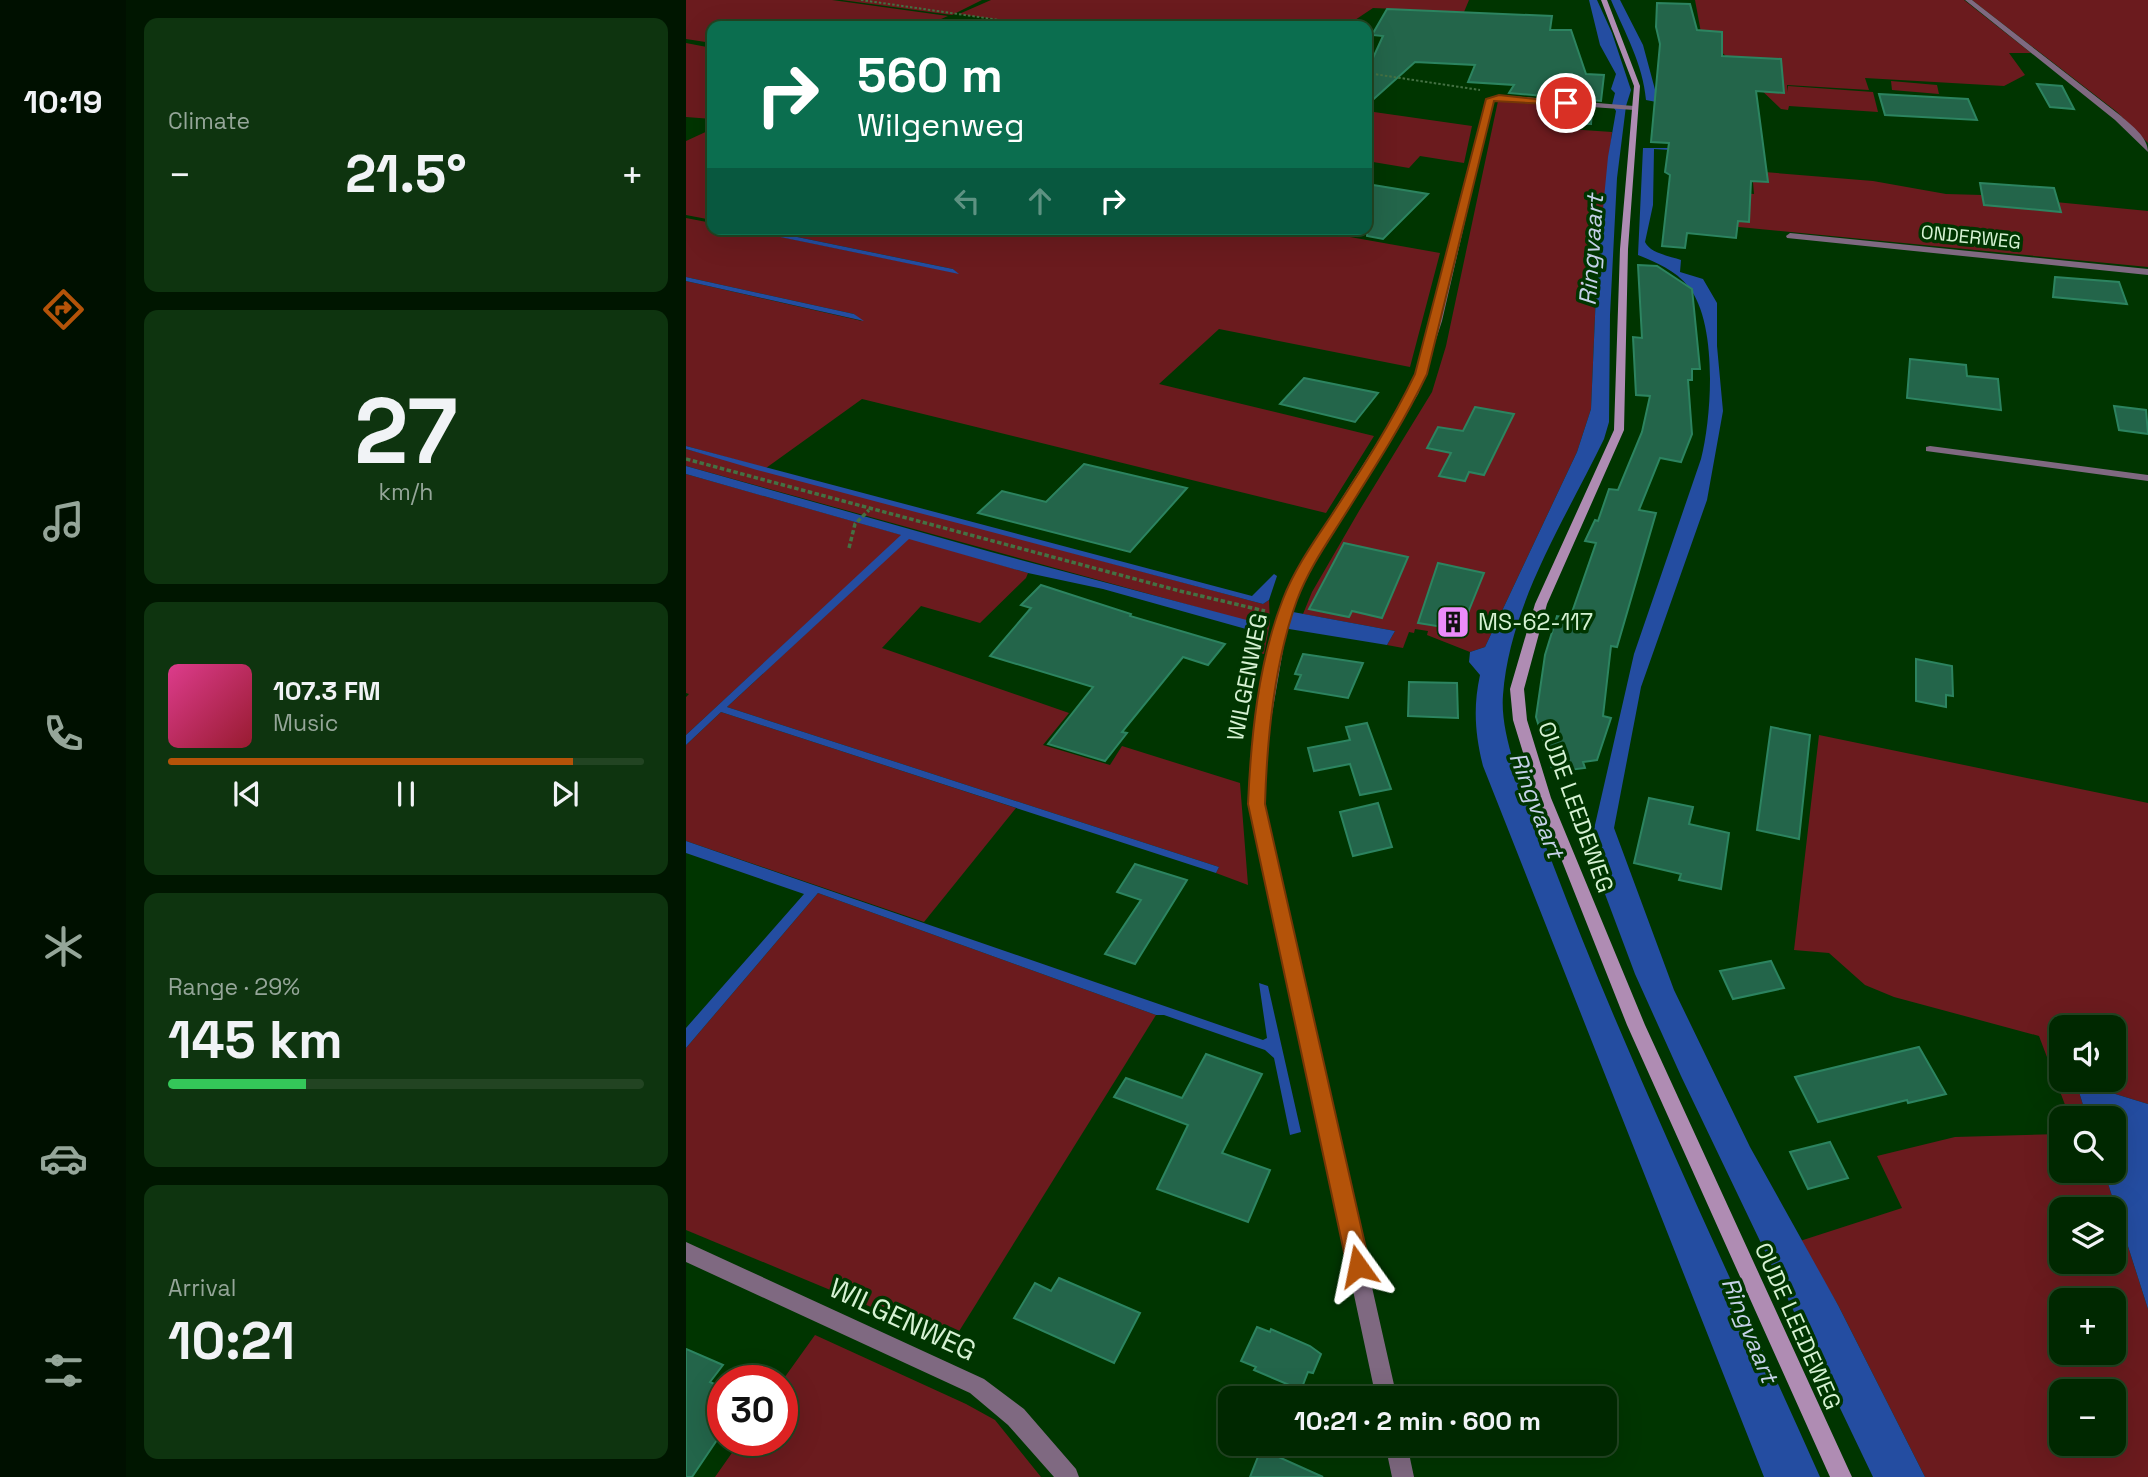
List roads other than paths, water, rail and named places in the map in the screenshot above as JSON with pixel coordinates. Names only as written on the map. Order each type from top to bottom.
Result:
[{"type":"street","name":"OUDE LEEDEWEG","points":[[1604,0],[1632,69],[1636,86],[1632,108],[1624,249],[1619,430],[1541,604],[1517,689],[1520,720],[1545,798],[1636,1025],[1841,1477]]},
{"type":"street","points":[[1968,0],[2118,118],[2136,134],[2148,150]]},
{"type":"street","name":"WILGENWEG","points":[[1383,1386],[1256,804],[1258,755],[1283,615],[1308,561],[1413,394],[1437,321],[1490,99],[1493,97],[1632,108]]},
{"type":"street","name":"ONDERWEG","points":[[1790,236],[2148,272]]},
{"type":"street","points":[[1930,449],[2148,478]]},
{"type":"street","name":"WILGENWEG","points":[[686,1252],[977,1386],[1016,1418],[1068,1477]]},
{"type":"street","points":[[1399,1456],[1403,1477]]},
{"type":"water","name":"Ringvaart","points":[[1589,0],[1597,0],[1612,33],[1631,90],[1626,106],[1617,178],[1610,315],[1609,422],[1604,439],[1542,563],[1516,628],[1503,695],[1506,735],[1528,802],[1614,1017],[1820,1477],[1764,1477],[1483,766],[1478,743],[1476,709],[1480,675],[1469,662],[1470,652],[1485,647],[1577,452],[1591,409],[1597,270],[1608,157],[1616,111],[1612,105],[1615,93],[1611,89],[1616,74],[1600,45]]},
{"type":"water","points":[[1611,0],[1620,0],[1643,45],[1657,97],[1706,105],[1711,110],[1711,124],[1705,131],[1702,152],[1654,149],[1653,205],[1645,242],[1655,251],[1681,260],[1680,272],[1703,279],[1717,303],[1717,346],[1723,411],[1707,500],[1641,687],[1614,828],[1674,990],[1750,1147],[1838,1305],[1925,1477],[1873,1477],[1681,1076],[1635,974],[1596,870],[1592,838],[1634,654],[1701,459],[1710,395],[1708,345],[1698,302],[1688,286],[1672,271],[1638,255],[1643,148],[1688,148],[1696,128],[1701,124],[1703,111],[1646,100],[1637,61]]},
{"type":"water","points":[[771,235],[787,235],[953,269],[959,274]]},
{"type":"water","points":[[686,277],[854,314],[864,321],[686,281]]},
{"type":"water","points":[[686,446],[1252,596],[1274,574],[1277,576],[1269,600],[1263,604],[757,470],[686,449]]},
{"type":"water","points":[[686,466],[991,552],[1258,623],[1253,653],[1245,652],[1246,629],[1103,589],[1028,573],[909,539],[727,707],[1219,867],[1216,873],[721,712],[686,745],[686,735],[901,535],[686,474]]},
{"type":"water","points":[[1293,612],[1395,631],[1387,645],[1289,629],[1287,624]]},
{"type":"water","points":[[686,841],[1263,1040],[1267,1038],[1259,983],[1268,986],[1301,1132],[1290,1135],[1274,1058],[1265,1050],[1164,1015],[1156,1015],[818,893],[686,1048],[686,1028],[804,894],[686,853]]},
{"type":"water","points":[[2079,1092],[2109,1092],[2148,1104],[2148,1309],[2126,1240],[2126,1197],[2112,1197],[2108,1183],[2126,1183],[2126,1106],[2083,1106]]},
{"type":"place","name":"MS-62-117","points":[[1453,622]]}]
